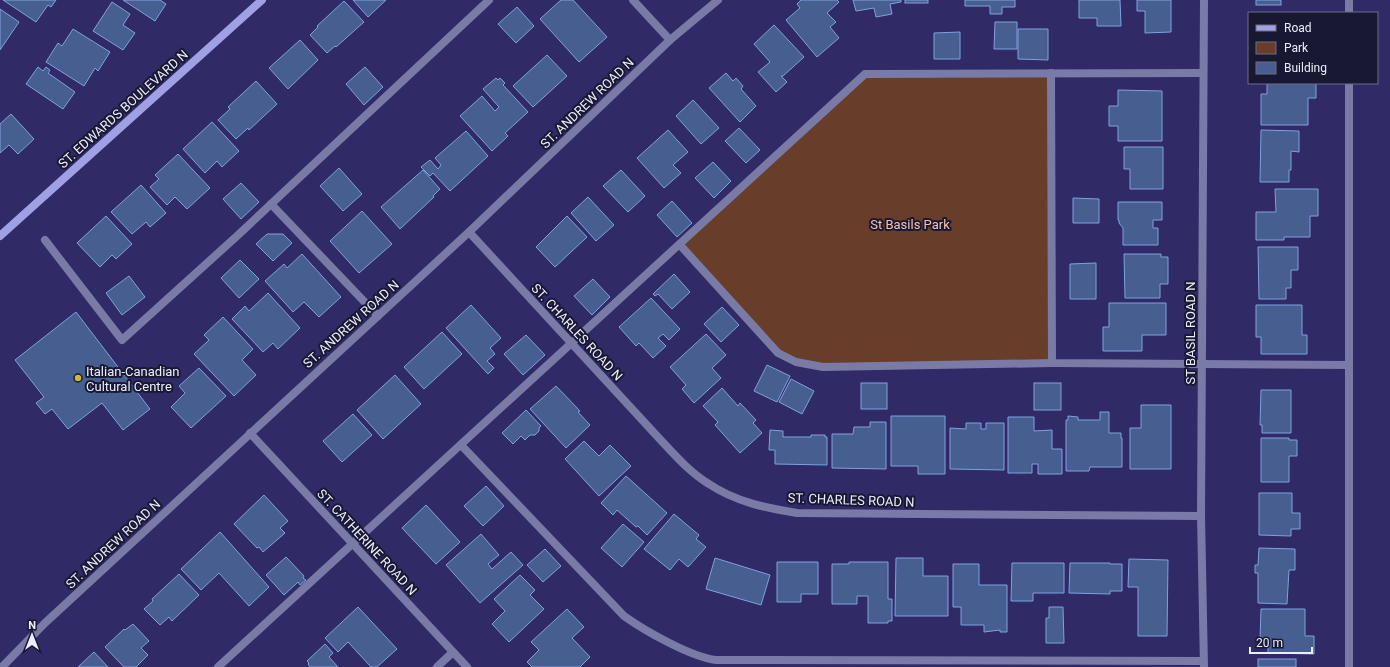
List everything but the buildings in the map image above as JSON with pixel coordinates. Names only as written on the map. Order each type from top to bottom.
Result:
[{"type":"street","name":"ST. EDWARDS BOULEVARD N","points":[[2,231],[262,0]]},
{"type":"street","points":[[46,240],[122,340],[271,204],[489,0]]},
{"type":"street","points":[[633,0],[670,40]]},
{"type":"street","name":"ST. ANDREW ROAD N","points":[[2,667],[45,623],[469,232],[670,40],[718,0]]},
{"type":"street","name":"ST BASIL ROAD N","points":[[1203,664],[1201,516],[1204,0]]},
{"type":"street","points":[[1349,0],[1349,12]]},
{"type":"street","points":[[1051,73],[1052,363]]},
{"type":"street","points":[[218,667],[865,74],[1203,73]]},
{"type":"street","points":[[1349,84],[1349,667]]},
{"type":"street","points":[[271,204],[378,316]]},
{"type":"street","name":"ST. CHARLES ROAD N","points":[[469,232],[685,465],[709,484],[738,499],[768,508],[797,513],[1201,516]]},
{"type":"street","points":[[680,245],[778,353],[785,358],[796,362],[823,367],[1052,363],[1349,365]]},
{"type":"street","name":"ST. CATHERINE ROAD N","points":[[250,433],[467,667]]},
{"type":"street","points":[[461,445],[624,616],[633,623],[667,641],[708,659],[1203,664]]},
{"type":"street","points":[[437,667],[453,652]]},
{"type":"green space","name":"St Basils Park","points":[[1051,73],[1052,363],[823,367],[785,358],[680,245],[865,74]]},
{"type":"place","name":"Italian-Canadian Cultural Centre","points":[[78,378]]}]
